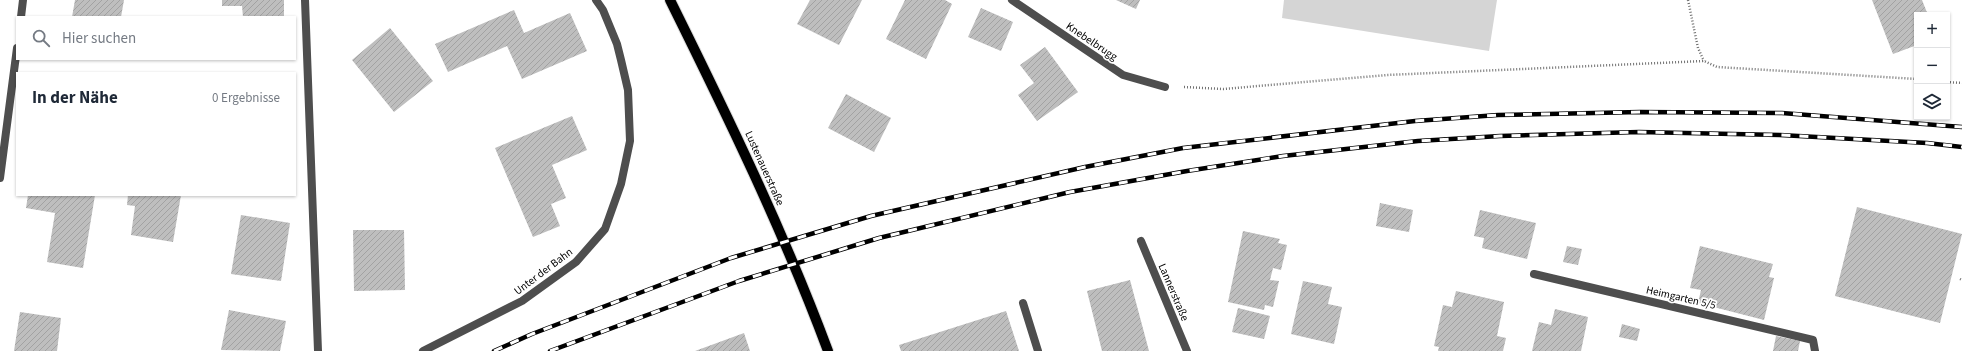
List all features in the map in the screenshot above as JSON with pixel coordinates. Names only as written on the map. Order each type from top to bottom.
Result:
[{"type":"main road","name":"Lustenauerstraße","points":[[670,0],[738,136],[802,281],[828,351]]},
{"type":"street","points":[[21,16],[23,0]]},
{"type":"street","points":[[305,0],[318,351]]},
{"type":"street","name":"Unter der Bahn","points":[[423,351],[522,301],[576,262],[605,229],[621,184],[630,141],[628,90],[616,44],[603,10],[596,0]]},
{"type":"street","name":"Knebelbrugg","points":[[1012,0],[1124,75],[1165,87]]},
{"type":"street","points":[[0,178],[16,56]]},
{"type":"street","name":"Lannerstraße","points":[[1141,241],[1187,351]]},
{"type":"street","name":"Heimgarten 5/5","points":[[1534,274],[1812,340],[1815,351]]},
{"type":"street","points":[[1023,303],[1038,351]]},
{"type":"path","points":[[1688,0],[1698,48],[1704,61]]},
{"type":"path","points":[[1165,87],[1224,89],[1388,75],[1704,61],[1717,67],[1914,80]]},
{"type":"path","points":[[1950,82],[1962,83]]},
{"type":"shaded area","points":[[1284,0],[1497,0],[1489,51],[1282,18]]},
{"type":"building","points":[[75,0],[124,0],[121,16],[72,16]]},
{"type":"building","points":[[222,0],[284,0],[284,16],[243,16],[242,6],[222,6]]},
{"type":"building","points":[[810,0],[862,0],[839,45],[797,24]]},
{"type":"building","points":[[905,0],[945,0],[952,4],[926,59],[886,39]]},
{"type":"building","points":[[1116,0],[1140,0],[1136,9]]},
{"type":"building","points":[[1872,0],[1922,0],[1927,12],[1914,12],[1914,46],[1893,54]]},
{"type":"building","points":[[981,8],[1013,22],[1001,51],[968,37]]},
{"type":"building","points":[[514,10],[524,33],[570,13],[587,51],[522,79],[507,46],[448,72],[435,44]]},
{"type":"building","points":[[390,28],[433,81],[394,112],[352,60]]},
{"type":"building","points":[[1045,47],[1078,92],[1037,121],[1018,95],[1034,83],[1020,65]]},
{"type":"building","points":[[846,94],[891,118],[874,152],[828,128]]},
{"type":"building","points":[[572,116],[587,150],[552,165],[566,198],[551,204],[560,226],[533,237],[495,148]]},
{"type":"building","points":[[28,196],[95,196],[83,268],[47,262],[55,213],[26,208]]},
{"type":"building","points":[[128,196],[181,196],[173,242],[131,235],[135,206],[127,205]]},
{"type":"building","points":[[1380,203],[1413,210],[1409,232],[1376,226]]},
{"type":"building","points":[[1857,207],[1962,234],[1940,323],[1835,296]]},
{"type":"building","points":[[1480,210],[1536,223],[1527,259],[1482,248],[1484,238],[1474,236]]},
{"type":"building","points":[[241,215],[290,223],[281,281],[231,274]]},
{"type":"building","points":[[353,230],[404,230],[405,290],[354,291]]},
{"type":"building","points":[[1243,231],[1280,239],[1278,243],[1287,245],[1281,270],[1273,268],[1270,280],[1279,281],[1273,307],[1265,305],[1264,310],[1228,302]]},
{"type":"building","points":[[1567,246],[1582,249],[1578,265],[1563,262]]},
{"type":"building","points":[[1700,246],[1773,264],[1769,277],[1774,278],[1764,320],[1698,303],[1701,290],[1690,288]]},
{"type":"building","points":[[1130,280],[1149,351],[1102,351],[1087,291]]},
{"type":"building","points":[[1303,281],[1332,287],[1328,304],[1342,307],[1334,344],[1291,334]]},
{"type":"building","points":[[1456,291],[1504,302],[1497,336],[1506,338],[1503,351],[1438,351],[1439,347],[1434,346],[1443,305],[1452,307]]},
{"type":"building","points":[[1238,308],[1270,316],[1264,339],[1232,332]]},
{"type":"building","points":[[1555,309],[1588,317],[1581,351],[1532,351],[1539,322],[1551,325]]},
{"type":"building","points":[[229,310],[286,321],[280,351],[221,350]]},
{"type":"building","points":[[1006,311],[1019,351],[901,351],[899,345]]},
{"type":"building","points":[[20,312],[61,318],[57,351],[14,351]]},
{"type":"building","points":[[1622,324],[1640,329],[1637,341],[1619,337]]},
{"type":"building","points":[[744,333],[750,351],[695,351]]},
{"type":"building","points":[[1776,336],[1800,341],[1798,351],[1773,351]]},
{"type":"railway","points":[[494,351],[532,334],[731,258],[871,216],[1085,167],[1183,148],[1415,121],[1498,115],[1640,112],[1782,113],[1962,127]]},
{"type":"railway","points":[[550,351],[739,281],[879,238],[1070,192],[1187,171],[1283,156],[1418,141],[1500,136],[1639,132],[1780,135],[1927,143],[1962,147]]}]
